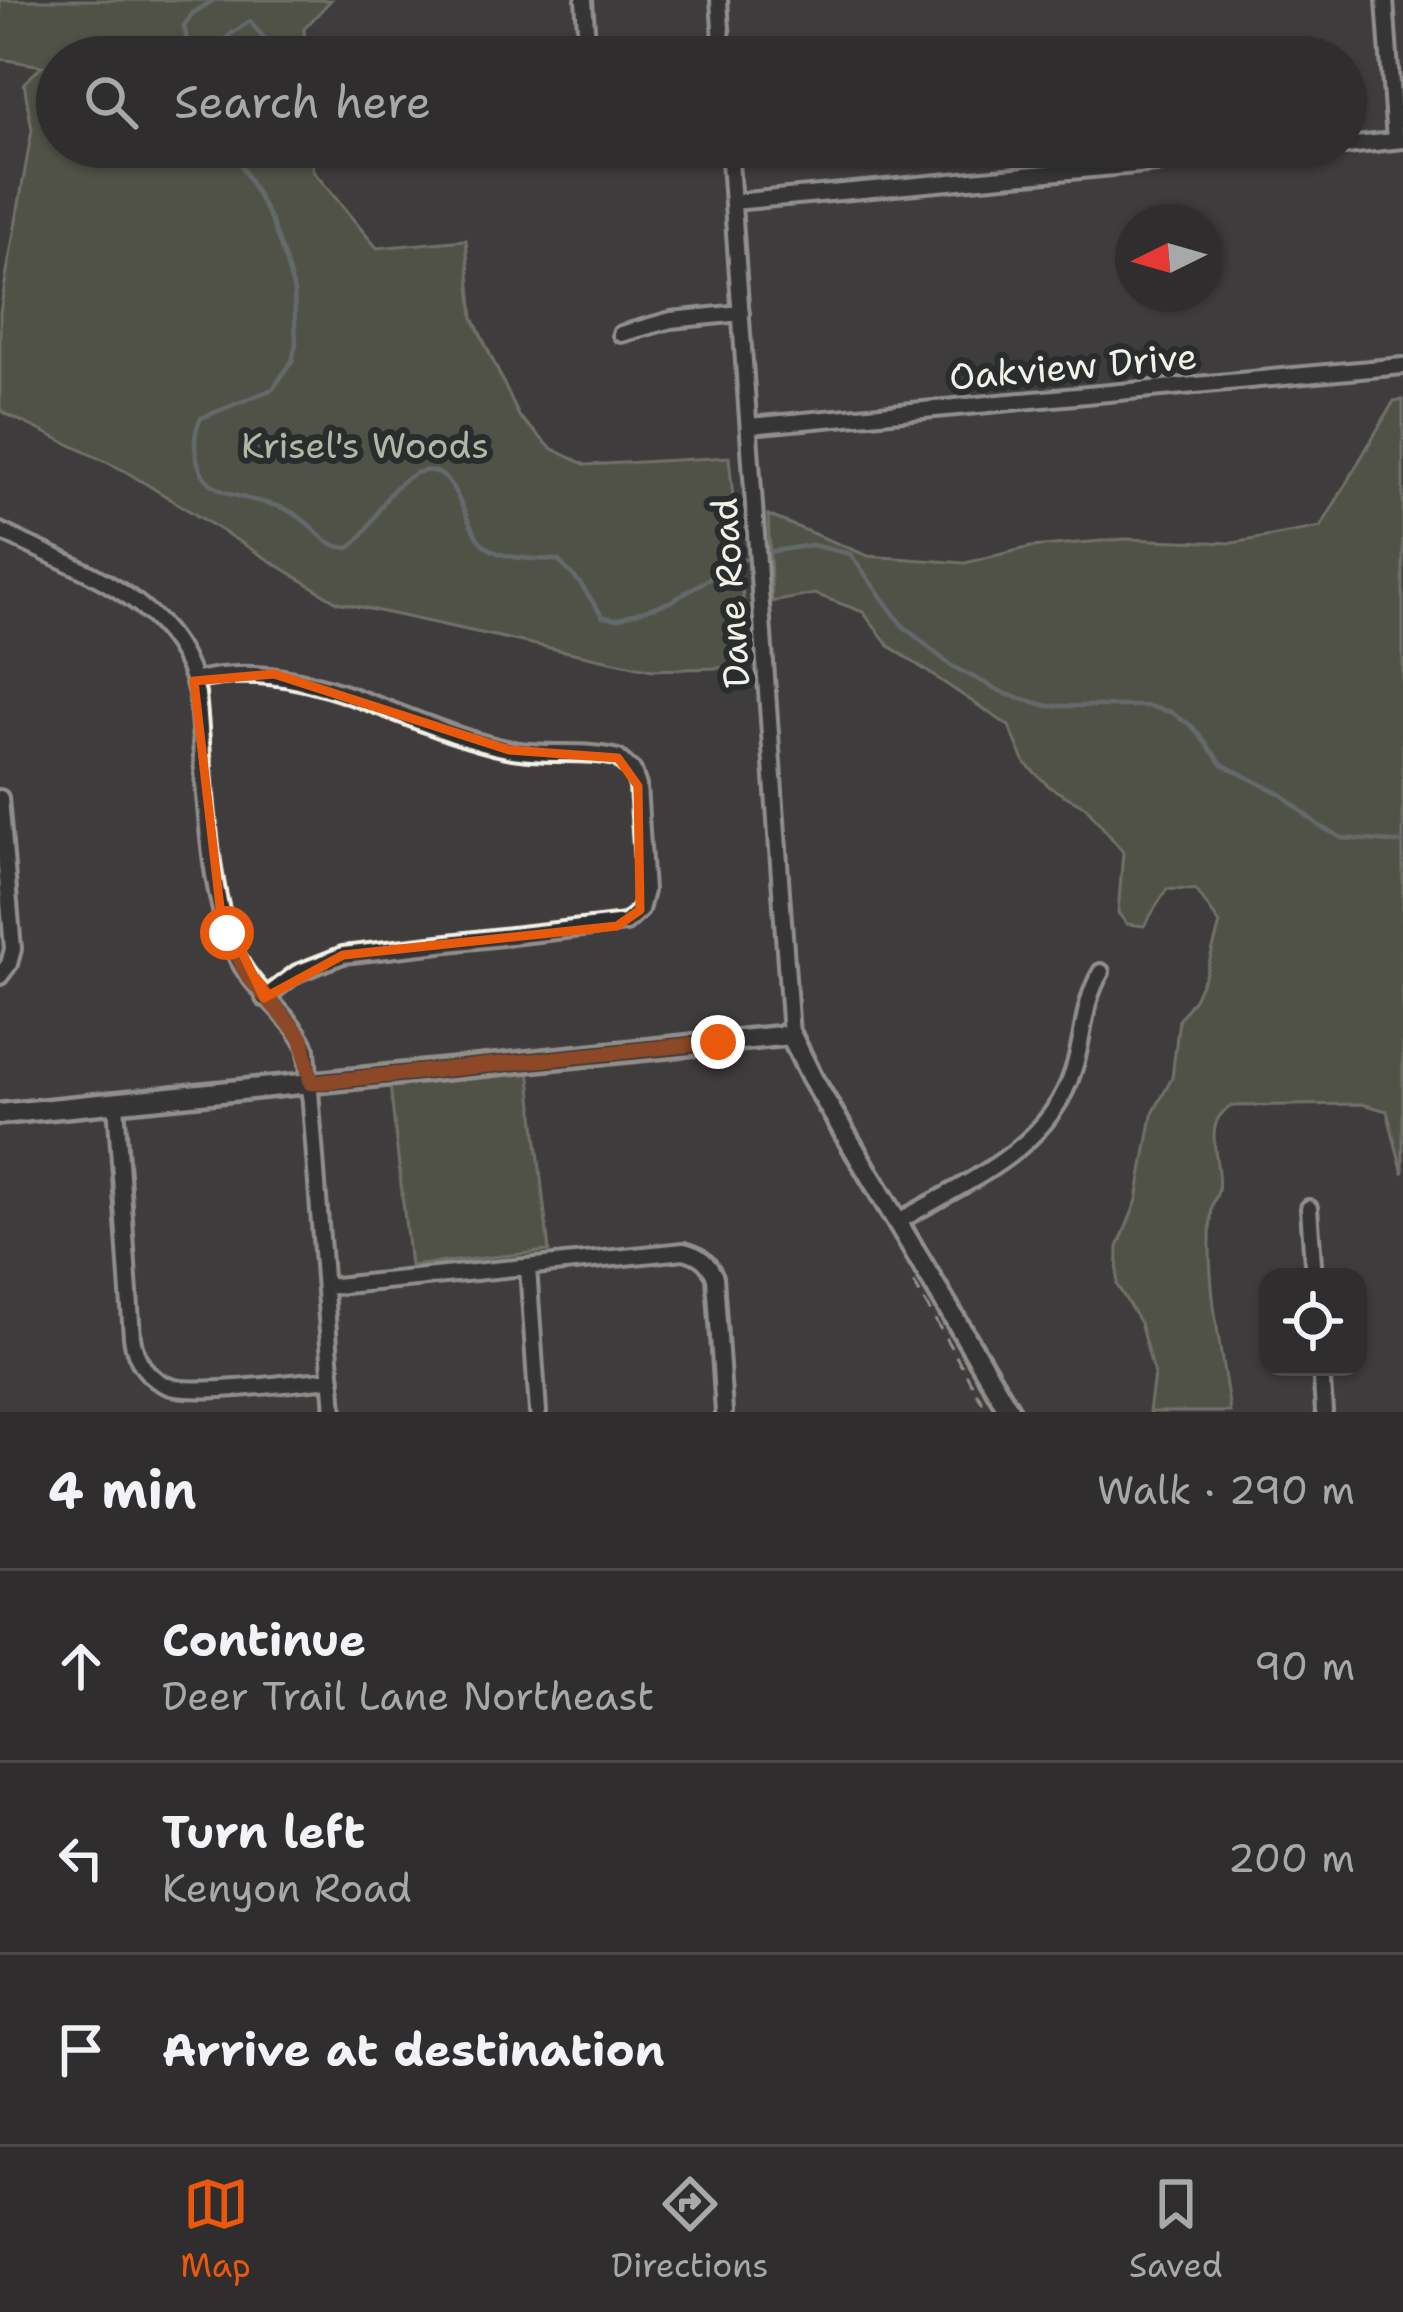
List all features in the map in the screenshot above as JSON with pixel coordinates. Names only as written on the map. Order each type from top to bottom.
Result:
[{"type":"main road","points":[[0,1114],[791,1035],[1010,1412]]},
{"type":"street","points":[[584,0],[587,36]]},
{"type":"street","points":[[719,0],[722,36]]},
{"type":"street","points":[[1367,144],[1399,141],[1385,0]]},
{"type":"street","name":"Dane Road","points":[[731,168],[791,1035]]},
{"type":"street","points":[[733,202],[1102,168]]},
{"type":"street","points":[[621,334],[671,320],[741,313]]},
{"type":"street","name":"Oakview Drive","points":[[748,426],[1403,366]]},
{"type":"street","points":[[0,531],[142,604],[169,630],[194,681],[220,907],[238,958],[264,998],[302,1038],[311,1083],[334,1412]]},
{"type":"street","points":[[194,681],[248,673],[300,680],[509,750],[618,758],[635,776],[645,891],[640,910],[626,923],[343,955],[297,973],[264,998]]},
{"type":"street","points":[[0,797],[13,949],[0,976]]},
{"type":"street","points":[[899,1221],[1009,1157],[1042,1127],[1067,1089],[1083,1011],[1101,972]]},
{"type":"street","points":[[116,1103],[132,1337],[139,1361],[160,1382],[186,1389],[332,1379]]},
{"type":"street","points":[[1309,1208],[1313,1268]]},
{"type":"street","points":[[325,1287],[684,1251],[704,1260],[716,1283],[724,1412]]},
{"type":"street","points":[[528,1267],[538,1412]]},
{"type":"street","points":[[1322,1376],[1324,1412]]},
{"type":"highlighted area","points":[[274,674],[509,750],[618,758],[638,786],[640,910],[617,926],[343,955],[264,998],[220,907],[194,681]]},
{"type":"green space","name":"Krisel's Woods","points":[[0,0],[331,0],[304,29],[304,36],[36,36],[36,65],[0,59]]},
{"type":"green space","name":"Krisel's Woods","points":[[36,72],[36,168],[313,168],[377,248],[466,240],[473,318],[519,416],[551,448],[586,465],[729,457],[750,667],[652,670],[337,602],[125,471],[6,414],[0,409],[0,312],[32,130],[24,83]]},
{"type":"green space","points":[[1403,400],[1403,1174],[1387,1111],[1362,1104],[1231,1106],[1221,1114],[1214,1133],[1219,1180],[1212,1206],[1210,1259],[1230,1412],[1149,1412],[1154,1374],[1140,1323],[1117,1285],[1118,1247],[1137,1200],[1152,1115],[1172,1078],[1179,1019],[1206,973],[1220,924],[1196,890],[1167,889],[1144,926],[1127,924],[1118,913],[1123,852],[1086,807],[1051,788],[1025,763],[1009,726],[889,646],[863,612],[815,594],[772,602],[768,515],[868,556],[965,563],[1031,547],[1125,539],[1233,543],[1321,527],[1394,401]]},
{"type":"green space","points":[[529,1069],[549,1251],[410,1266],[390,1085]]},
{"type":"waterway","points":[[186,36],[184,26],[193,13],[214,0]]},
{"type":"waterway","points":[[228,36],[250,21],[262,36]]},
{"type":"waterway","points":[[243,168],[283,253],[294,291],[296,344],[292,361],[273,389],[201,418],[196,454],[201,471],[221,490],[295,514],[332,544],[349,548],[395,488],[421,471],[435,471],[446,478],[484,545],[510,556],[558,560],[603,617],[617,619],[670,602],[739,561],[768,552],[812,545],[850,554],[902,625],[950,665],[1006,694],[1048,706],[1147,706],[1171,712],[1192,726],[1223,765],[1281,794],[1318,825],[1342,838],[1403,843]]},
{"type":"route","points":[[227,933],[248,976],[302,1038],[311,1083],[718,1042]]}]
